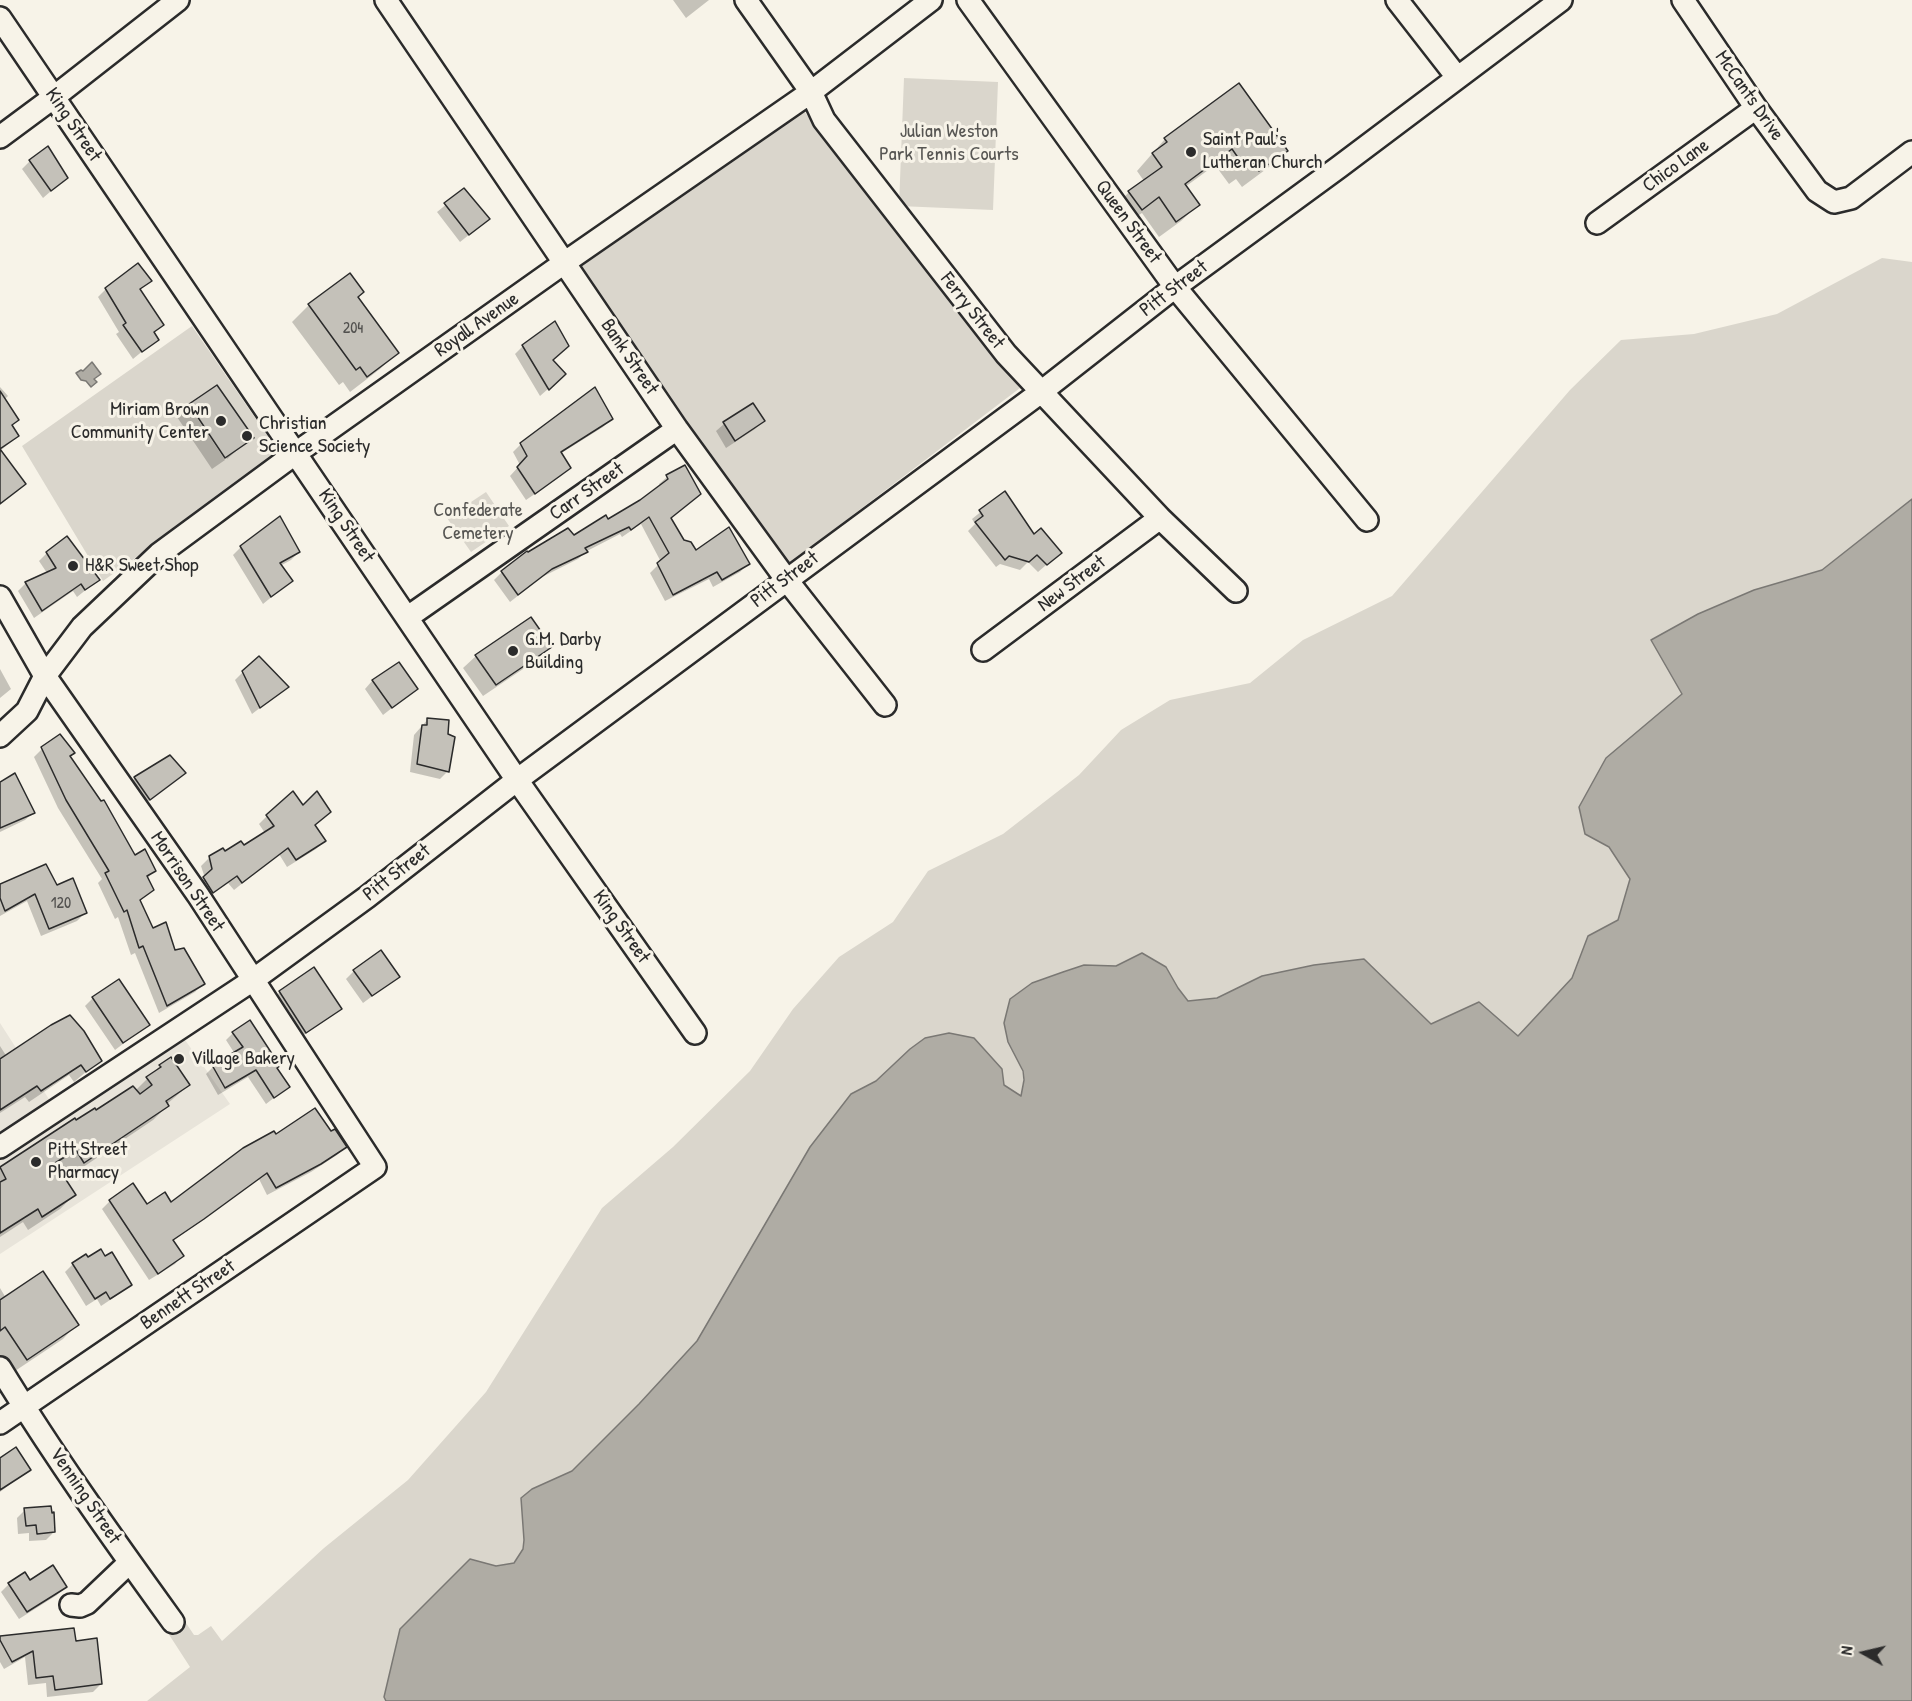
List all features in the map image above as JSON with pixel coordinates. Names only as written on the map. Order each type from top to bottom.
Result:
[{"type":"street","points":[[0,136],[178,0]]},
{"type":"street","name":"Bank Street","points":[[386,0],[677,429],[786,579],[885,705]]},
{"type":"street","name":"Ferry Street","points":[[746,0],[811,92],[824,120],[845,149],[1006,354],[1160,518],[1236,591]]},
{"type":"street","name":"Royall Avenue","points":[[0,736],[27,711],[45,676],[82,627],[159,554],[296,453],[564,263],[811,92],[931,0]]},
{"type":"street","name":"Queen Street","points":[[968,0],[1175,287],[1367,520]]},
{"type":"street","points":[[1397,0],[1457,77]]},
{"type":"street","name":"Pitt Street","points":[[0,1147],[253,980],[367,897],[517,780],[1041,392],[1175,287],[1561,0]]},
{"type":"street","name":"McCants Drive","points":[[1683,0],[1756,108],[1817,191],[1834,202],[1851,198],[1912,152]]},
{"type":"street","name":"King Street","points":[[0,18],[517,780],[695,1033]]},
{"type":"street","name":"Chico Lane","points":[[1597,223],[1756,108]]},
{"type":"street","name":"Carr Street","points":[[408,617],[677,429]]},
{"type":"street","name":"New Street","points":[[984,650],[1160,518]]},
{"type":"street","name":"Morrison Street","points":[[0,597],[45,676],[198,895],[375,1167]]},
{"type":"street","name":"Bennett Street","points":[[0,1423],[375,1167]]},
{"type":"street","name":"Venning Street","points":[[0,1368],[129,1562],[173,1622]]},
{"type":"street","points":[[71,1605],[80,1606],[87,1603],[129,1562]]},
{"type":"shaded area","points":[[92,362],[101,374],[94,379],[97,382],[91,387],[76,373],[83,371]]},
{"type":"shaded area","points":[[1912,499],[1912,1701],[386,1701],[384,1697],[400,1629],[470,1559],[496,1566],[514,1563],[523,1549],[524,1540],[521,1498],[532,1489],[572,1471],[639,1404],[697,1341],[810,1147],[851,1094],[876,1081],[925,1038],[949,1033],[974,1038],[1002,1069],[1004,1085],[1021,1096],[1023,1071],[1008,1042],[1004,1023],[1010,999],[1032,983],[1063,972],[1084,965],[1116,966],[1142,953],[1166,967],[1188,1001],[1217,998],[1262,976],[1314,965],[1364,959],[1431,1024],[1479,1002],[1518,1036],[1572,978],[1588,936],[1618,920],[1630,879],[1609,847],[1585,834],[1579,807],[1606,758],[1682,694],[1651,640],[1698,614],[1754,590],[1822,570]]},
{"type":"shaded area","points":[[0,1023],[54,1107],[176,1027],[230,1104],[0,1254]]},
{"type":"green space","name":"Julian Weston Park Tennis Courts","points":[[904,78],[998,82],[993,210],[899,206]]},
{"type":"green space","points":[[804,111],[1020,388],[787,565],[579,267]]},
{"type":"green space","points":[[1882,258],[1912,262],[1912,499],[1822,570],[1754,590],[1698,614],[1651,640],[1682,694],[1606,758],[1585,834],[1609,847],[1630,879],[1618,921],[1588,936],[1572,978],[1518,1036],[1479,1002],[1431,1024],[1363,959],[1262,976],[1217,998],[1187,1001],[1166,967],[1142,953],[1116,966],[1084,965],[1032,983],[1008,1042],[1023,1074],[1021,1097],[1004,1085],[1002,1069],[910,1049],[876,1081],[851,1094],[810,1147],[697,1341],[639,1404],[572,1471],[532,1489],[521,1498],[523,1549],[513,1564],[496,1566],[470,1560],[400,1629],[384,1697],[386,1701],[147,1701],[190,1667],[168,1633],[184,1620],[194,1635],[198,1635],[211,1626],[222,1641],[324,1548],[408,1480],[486,1392],[602,1208],[673,1147],[750,1071],[793,1009],[839,957],[893,922],[928,871],[1003,834],[1079,775],[1121,730],[1170,700],[1250,683],[1303,640],[1392,596],[1570,390],[1621,340],[1694,334],[1777,314]]},
{"type":"green space","points":[[192,326],[280,454],[103,581],[22,446]]},
{"type":"green space","name":"Confederate Cemetery","points":[[486,492],[509,526],[471,552],[447,518]]},
{"type":"building","name":"Saint Paul's Lutheran Church","points":[[1239,83],[1288,151],[1259,171],[1254,163],[1246,169],[1232,149],[1185,184],[1200,205],[1176,222],[1159,197],[1142,210],[1128,191],[1162,167],[1152,153],[1167,142],[1164,138]]},
{"type":"building","points":[[48,146],[68,178],[51,191],[29,160]]},
{"type":"building","points":[[464,188],[490,219],[469,235],[444,203]]},
{"type":"building","points":[[138,263],[152,281],[140,289],[164,325],[154,332],[159,340],[142,352],[123,325],[126,323],[105,288]]},
{"type":"building","points":[[350,273],[364,292],[358,297],[399,353],[367,377],[360,367],[356,370],[308,304]]},
{"type":"building","points":[[555,321],[569,346],[553,360],[566,374],[549,390],[522,345]]},
{"type":"building","name":"Miriam Brown Community Center","points":[[217,385],[254,438],[225,458],[189,404]]},
{"type":"building","points":[[595,387],[613,419],[561,452],[571,468],[535,494],[517,467],[527,456],[520,443]]},
{"type":"building","points":[[0,391],[19,420],[12,425],[19,436],[0,449]]},
{"type":"building","points":[[753,403],[765,421],[735,441],[723,422]]},
{"type":"building","points":[[0,449],[26,484],[0,504]]},
{"type":"building","points":[[685,465],[701,494],[671,518],[684,540],[691,542],[696,550],[729,527],[750,564],[722,580],[717,572],[673,595],[657,563],[669,553],[649,517],[631,530],[629,527],[585,548],[588,552],[552,569],[518,595],[501,571],[527,551],[568,528],[574,535],[606,515],[608,519],[640,500],[668,479],[666,475]]},
{"type":"building","points":[[1005,491],[1034,534],[1041,528],[1062,553],[1047,565],[1037,555],[1029,562],[1009,556],[1005,560],[975,522],[983,516],[979,510]]},
{"type":"building","points":[[280,516],[300,552],[280,563],[293,581],[271,597],[240,546]]},
{"type":"building","points":[[67,536],[100,580],[85,590],[81,584],[42,611],[25,582],[56,568],[46,552]]},
{"type":"building","name":"G.M. Darby Building","points":[[531,617],[552,647],[496,685],[475,655]]},
{"type":"building","points":[[259,656],[289,687],[260,708],[242,671]]},
{"type":"building","points":[[399,662],[418,689],[392,708],[372,680]]},
{"type":"building","points":[[427,718],[449,720],[448,734],[455,737],[449,772],[417,764],[422,725],[427,725]]},
{"type":"building","points":[[60,734],[75,753],[70,756],[101,801],[104,800],[135,855],[145,849],[156,871],[147,876],[154,890],[140,900],[153,928],[166,922],[175,950],[184,948],[205,984],[167,1006],[143,946],[139,948],[127,910],[124,912],[105,873],[109,871],[66,800],[41,747]]},
{"type":"building","points":[[170,755],[186,773],[150,800],[134,777]]},
{"type":"building","points":[[15,773],[35,813],[0,828],[0,782]]},
{"type":"building","points":[[293,791],[303,805],[317,791],[331,812],[315,825],[326,841],[296,860],[288,848],[242,883],[237,876],[213,893],[203,877],[212,869],[209,856],[223,848],[225,851],[241,841],[244,845],[274,826],[266,815]]},
{"type":"building","points":[[46,864],[57,885],[73,878],[87,913],[49,929],[35,894],[5,911],[0,898],[0,884]]},
{"type":"building","points":[[381,950],[400,977],[372,996],[353,970]]},
{"type":"building","points":[[314,967],[342,1009],[306,1033],[279,991]]},
{"type":"building","points":[[119,979],[150,1025],[123,1043],[92,997]]},
{"type":"building","points":[[70,1015],[84,1031],[102,1061],[86,1072],[81,1065],[41,1091],[37,1086],[0,1110],[0,1059]]},
{"type":"building","points":[[250,1020],[280,1066],[277,1068],[290,1087],[274,1098],[256,1070],[225,1088],[212,1065],[243,1047],[232,1032]]},
{"type":"building","points":[[171,1057],[190,1085],[166,1101],[169,1106],[84,1163],[76,1150],[55,1163],[76,1195],[42,1217],[38,1209],[0,1233],[0,1182],[6,1179],[0,1167],[75,1118],[76,1120],[95,1108],[96,1110],[133,1086],[140,1094],[152,1085],[146,1077]]},
{"type":"building","points":[[315,1108],[331,1131],[335,1129],[347,1147],[276,1188],[267,1173],[173,1240],[184,1256],[158,1274],[109,1200],[133,1183],[147,1204],[165,1192],[171,1202],[243,1148],[274,1131],[276,1134]]},
{"type":"building","points":[[101,1249],[105,1256],[112,1252],[132,1285],[110,1299],[106,1292],[95,1299],[72,1263],[86,1254],[88,1257]]},
{"type":"building","points":[[43,1271],[79,1325],[27,1360],[5,1327],[0,1331],[0,1300]]},
{"type":"building","points":[[16,1447],[31,1470],[0,1490],[0,1458]]},
{"type":"building","points":[[51,1506],[52,1513],[54,1512],[55,1532],[37,1534],[36,1525],[26,1526],[24,1508]]},
{"type":"building","points":[[53,1565],[67,1587],[27,1612],[8,1583],[25,1572],[30,1580]]},
{"type":"building","points":[[74,1628],[76,1641],[97,1638],[102,1684],[55,1690],[53,1676],[36,1678],[33,1651],[12,1662],[0,1640],[0,1636]]},
{"type":"place","name":"Saint Paul's Lutheran Church","points":[[1191,152]]},
{"type":"place","name":"Miriam Brown Community Center","points":[[221,421]]},
{"type":"place","name":"Christian Science Society","points":[[247,436]]},
{"type":"place","name":"H&R Sweet Shop","points":[[73,566]]},
{"type":"place","name":"G.M. Darby Building","points":[[513,651]]},
{"type":"place","name":"Village Bakery","points":[[179,1059]]},
{"type":"place","name":"Pitt Street Pharmacy","points":[[36,1162]]}]
